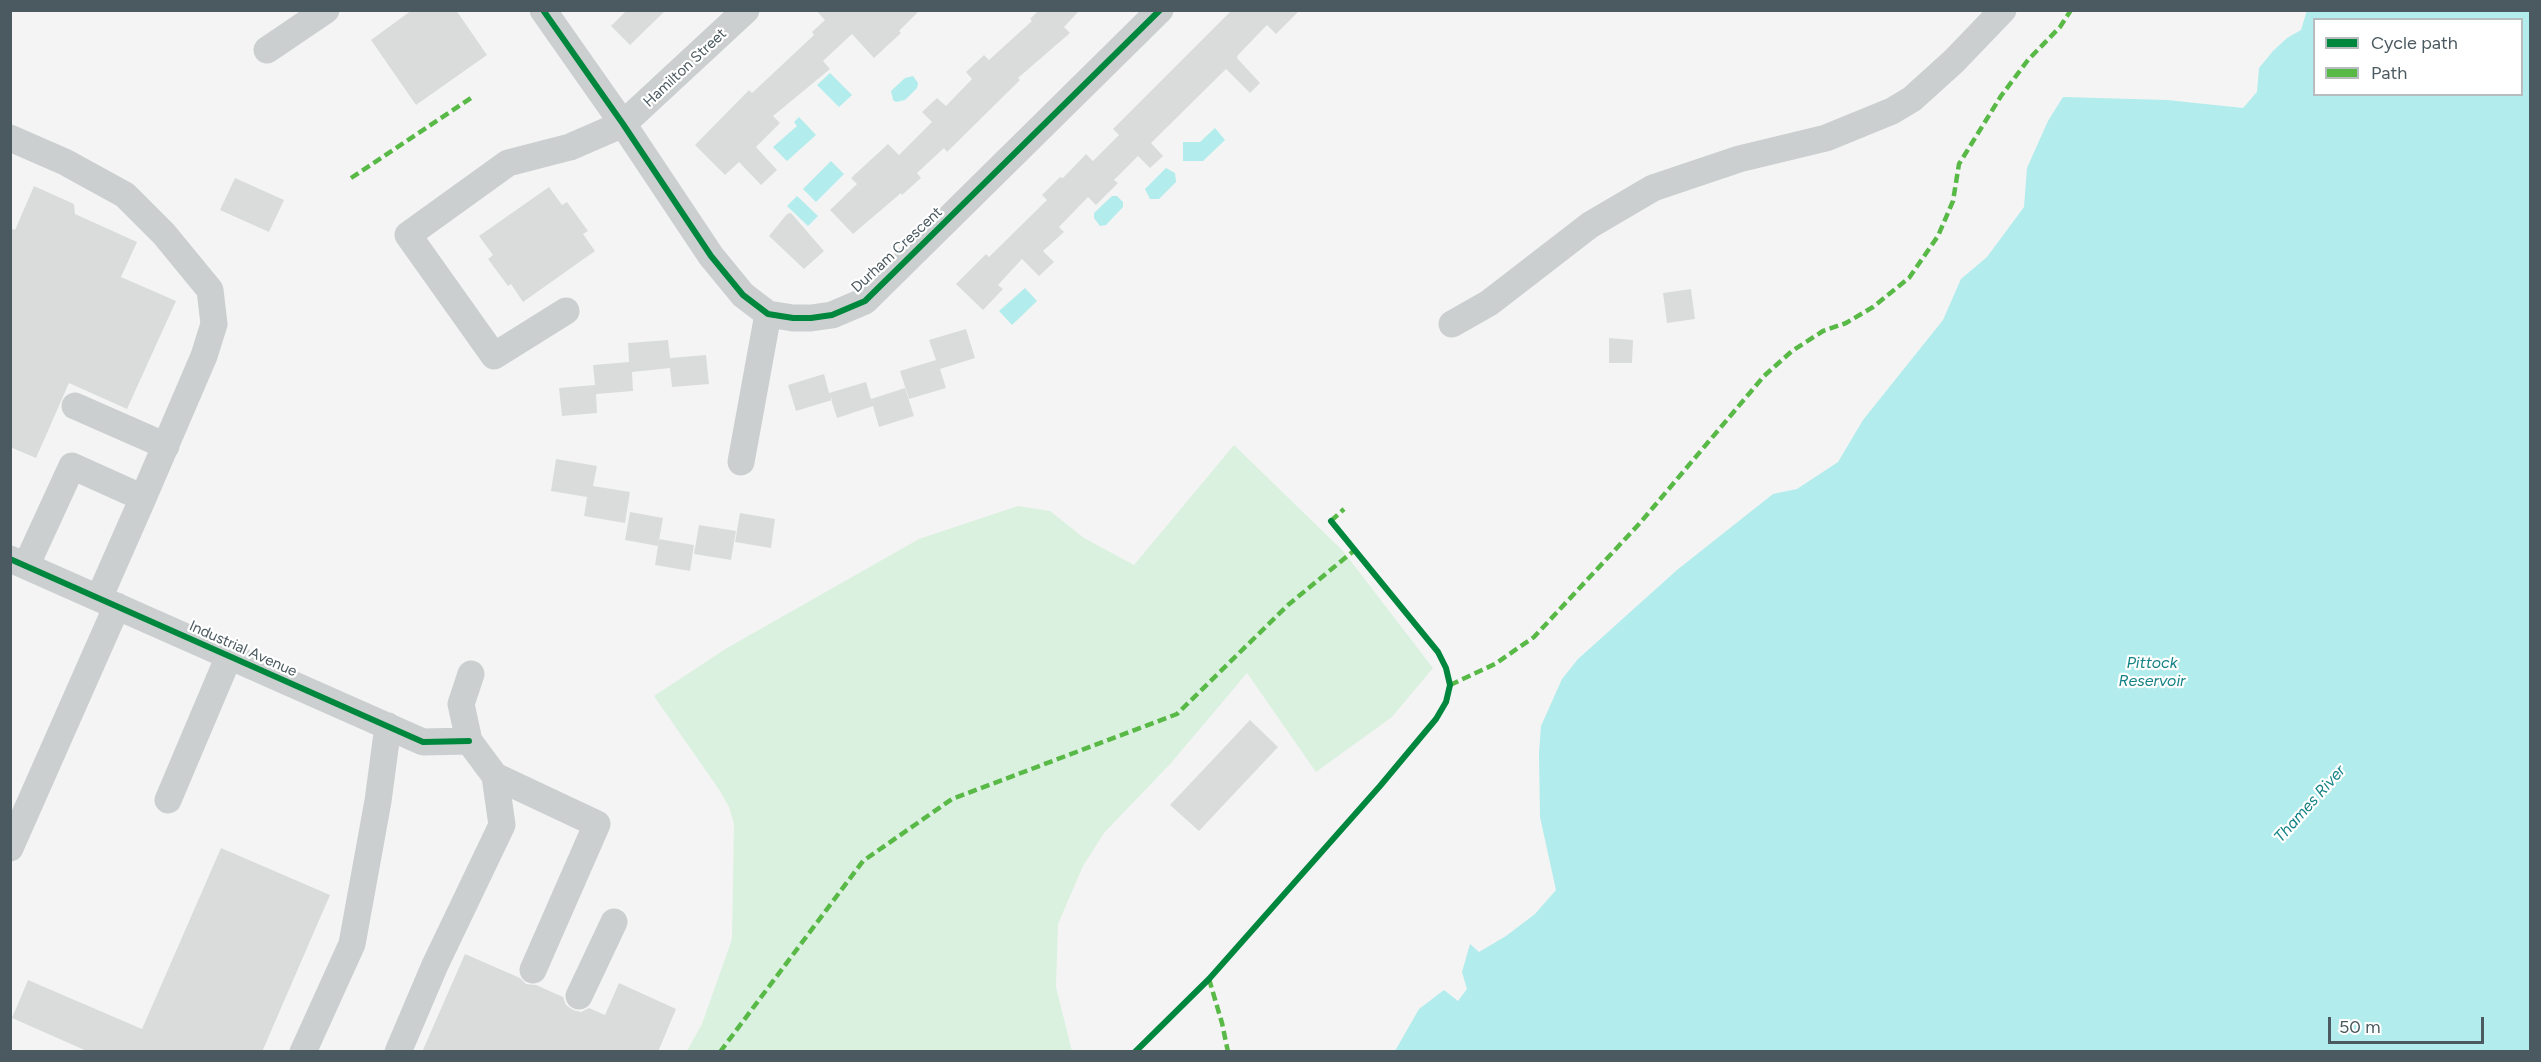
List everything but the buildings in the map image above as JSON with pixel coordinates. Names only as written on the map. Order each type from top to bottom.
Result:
[{"type":"street","points":[[267,50],[327,10]]},
{"type":"street","name":"Durham Crescent","points":[[543,10],[711,256],[743,295],[768,314],[793,318],[832,315],[865,300],[1160,10]]},
{"type":"street","name":"Hamilton Street","points":[[566,310],[494,356],[408,235],[508,163],[570,147],[623,124],[746,10]]},
{"type":"street","points":[[1452,324],[1489,303],[1590,225],[1653,188],[1739,159],[1826,138],[1892,111],[1912,99],[1954,61],[2003,10]]},
{"type":"street","points":[[10,138],[65,162],[125,195],[164,234],[210,290],[214,324],[204,356],[143,498],[108,602],[10,848]]},
{"type":"street","points":[[741,462],[768,314]]},
{"type":"street","points":[[75,406],[166,446]]},
{"type":"street","points":[[18,562],[72,466],[143,498]]},
{"type":"street","name":"Industrial Avenue","points":[[18,562],[423,742],[469,741]]},
{"type":"street","points":[[168,800],[229,656]]},
{"type":"street","points":[[471,674],[461,704],[469,741],[495,776],[597,824],[533,970]]},
{"type":"street","points":[[303,1052],[352,944],[378,801],[388,726]]},
{"type":"street","points":[[398,1052],[435,965],[502,825],[495,776]]},
{"type":"street","points":[[579,996],[614,922]]},
{"type":"green space","points":[[1234,445],[1343,551],[1433,668],[1392,717],[1316,772],[1247,673],[1171,763],[1104,833],[1083,866],[1058,924],[1056,987],[1072,1051],[687,1051],[702,1024],[732,939],[734,824],[729,807],[720,791],[654,696],[727,648],[919,539],[1018,506],[1050,511],[1084,538],[1134,565]]},
{"type":"water","name":"Pittock Reservoir","points":[[2307,10],[2530,11],[2530,1051],[1395,1051],[1419,1009],[1444,990],[1458,1001],[1467,989],[1462,972],[1470,944],[1479,952],[1506,936],[1535,914],[1556,890],[1540,817],[1539,753],[1541,726],[1562,679],[1578,659],[1677,570],[1773,494],[1797,489],[1838,462],[1863,420],[1943,320],[1961,279],[1987,257],[2024,207],[2027,168],[2048,121],[2063,97],[2167,100],[2243,108],[2257,92],[2259,68],[2287,38],[2301,30]]},
{"type":"water","points":[[830,73],[852,95],[839,107],[817,85]]},
{"type":"water","points":[[913,76],[918,83],[917,88],[905,100],[896,102],[893,100],[891,91],[905,78]]},
{"type":"water","points":[[799,117],[816,135],[787,161],[773,147],[797,126],[794,122]]},
{"type":"water","points":[[1215,128],[1225,140],[1203,161],[1183,161],[1183,142],[1200,142]]},
{"type":"water","points":[[831,161],[844,174],[816,202],[803,189]]},
{"type":"water","points":[[1166,168],[1175,173],[1176,182],[1159,199],[1150,199],[1145,189]]},
{"type":"water","points":[[797,196],[818,216],[808,226],[787,206]]},
{"type":"water","points":[[1112,196],[1117,196],[1123,202],[1123,207],[1106,225],[1100,226],[1094,218],[1094,213]]},
{"type":"water","points":[[1025,288],[1037,301],[1012,325],[999,311]]},
{"type":"marked path","points":[[1450,685],[1495,664],[1534,637],[1640,523],[1764,376],[1792,351],[1823,331],[1846,323],[1873,307],[1909,278],[1938,236],[1953,201],[1959,164],[2001,96],[2028,60],[2060,27],[2071,10]]},
{"type":"marked path","points":[[351,178],[471,98]]},
{"type":"marked path","points":[[1331,521],[1344,509]]},
{"type":"marked path","points":[[720,1052],[863,861],[952,799],[1177,714],[1288,605],[1356,549]]},
{"type":"marked path","points":[[1209,979],[1228,1052]]},
{"type":"cycle path","points":[[543,10],[711,256],[743,295],[768,314],[793,318],[832,315],[865,301],[1160,10]]},
{"type":"cycle path","points":[[1135,1052],[1209,979],[1380,786],[1436,719],[1446,702],[1450,685],[1446,668],[1438,652],[1331,521]]},
{"type":"cycle path","points":[[10,559],[423,742],[469,741]]},
{"type":"water label","name":"Thames River","points":[[2310,804]]}]
